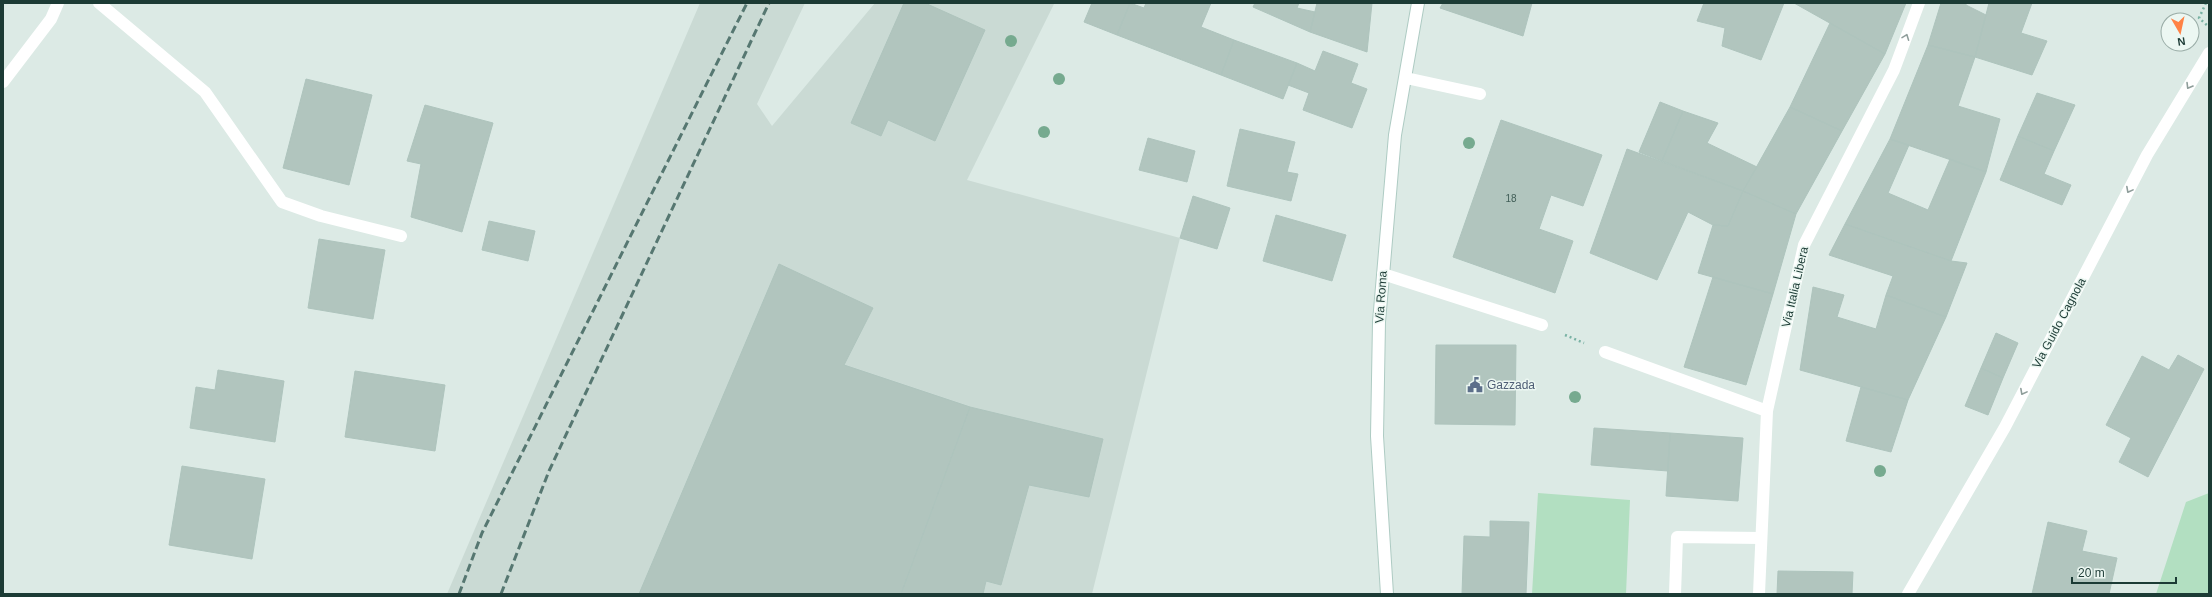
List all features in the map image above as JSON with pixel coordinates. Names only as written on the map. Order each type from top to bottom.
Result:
[{"type":"street","points":[[3,82],[51,19],[58,3]]},
{"type":"street","points":[[99,3],[205,92],[282,202],[321,216],[401,236]]},
{"type":"street","name":"Via Roma","points":[[1387,594],[1376,436],[1379,322],[1395,135],[1418,3]]},
{"type":"street","name":"Via Italia Libera","points":[[1759,594],[1767,410],[1804,244],[1894,70],[1919,3]]},
{"type":"street","name":"Via Guido Cagnola","points":[[1908,594],[2005,427],[2147,155],[2209,53]]},
{"type":"street","points":[[1406,78],[1480,94]]},
{"type":"street","points":[[1382,274],[1542,325]]},
{"type":"street","points":[[1604,352],[1767,410]]},
{"type":"street","points":[[1675,594],[1677,537],[1761,538]]},
{"type":"path","points":[[2206,3],[2199,18],[2209,27]]},
{"type":"path","points":[[1542,325],[1604,352]]},
{"type":"shaded area","points":[[700,3],[805,3],[757,104],[772,126],[875,3],[1054,4],[967,180],[1180,238],[1092,594],[447,594]]},
{"type":"green space","points":[[1538,493],[1630,500],[1626,594],[1532,594]]},
{"type":"green space","points":[[2209,493],[2209,594],[2156,594],[2186,502]]},
{"type":"building","points":[[904,3],[925,3],[985,30],[935,141],[888,120],[881,136],[851,123]]},
{"type":"building","points":[[1092,3],[1130,3],[1117,35],[1084,22]]},
{"type":"building","points":[[1130,3],[1144,8],[1146,3],[1211,3],[1201,27],[1234,40],[1221,75],[1117,35]]},
{"type":"building","points":[[1255,3],[1299,3],[1297,8],[1315,12],[1310,32],[1253,7]]},
{"type":"building","points":[[1317,3],[1372,3],[1367,52],[1310,32]]},
{"type":"building","points":[[1443,3],[1532,3],[1523,36],[1440,8]]},
{"type":"building","points":[[1704,3],[1784,3],[1761,60],[1722,46],[1725,28],[1697,21]]},
{"type":"building","points":[[1794,3],[1906,3],[1885,54]]},
{"type":"building","points":[[1941,3],[1966,3],[1966,5],[1986,15],[1975,57],[1928,45]]},
{"type":"building","points":[[1989,3],[2032,3],[2021,33],[2047,41],[2032,75],[1975,57]]},
{"type":"building","points":[[1830,23],[1885,54],[1842,131],[1790,107]]},
{"type":"building","points":[[1234,40],[1297,63],[1283,99],[1221,75]]},
{"type":"building","points":[[1928,45],[1975,57],[1958,106],[2000,119],[1986,172],[1890,139]]},
{"type":"building","points":[[1323,51],[1358,64],[1351,83],[1367,89],[1352,128],[1303,110],[1309,93],[1288,85],[1297,63],[1315,71]]},
{"type":"building","points":[[306,79],[372,95],[349,185],[283,168]]},
{"type":"building","points":[[2037,93],[2075,105],[2054,151],[2018,136]]},
{"type":"building","points":[[1660,102],[1683,111],[1662,161],[1639,152]]},
{"type":"building","points":[[425,105],[493,123],[462,232],[411,217],[421,164],[407,161]]},
{"type":"building","points":[[1790,107],[1842,131],[1796,214],[1743,191]]},
{"type":"building","points":[[1683,111],[1718,123],[1707,143],[1757,167],[1743,191],[1662,161]]},
{"type":"building","points":[[1501,120],[1602,155],[1583,206],[1551,195],[1539,229],[1573,241],[1555,293],[1453,257]]},
{"type":"building","points":[[1240,129],[1295,142],[1287,172],[1298,174],[1291,201],[1227,186]]},
{"type":"building","points":[[2018,136],[2054,151],[2044,174],[2071,185],[2062,205],[2000,180]]},
{"type":"building","points":[[1148,138],[1195,151],[1187,182],[1139,170]]},
{"type":"building","points":[[1890,139],[1909,145],[1888,193],[1928,210],[1950,159],[1986,172],[1951,261],[1845,224]]},
{"type":"building","points":[[1627,149],[1743,191],[1728,226],[1713,225],[1688,212],[1657,280],[1590,253]]},
{"type":"building","points":[[1743,191],[1796,214],[1773,294],[1698,273],[1713,225],[1728,226]]},
{"type":"building","points":[[1193,196],[1230,208],[1217,249],[1180,238]]},
{"type":"building","points":[[1276,215],[1346,235],[1332,281],[1263,261]]},
{"type":"building","points":[[489,221],[535,231],[528,261],[482,250]]},
{"type":"building","points":[[1845,224],[1951,261],[1967,263],[1946,317],[1886,295],[1893,276],[1829,255]]},
{"type":"building","points":[[319,239],[385,250],[373,319],[308,308]]},
{"type":"building","points":[[779,264],[873,308],[844,365],[970,407],[901,594],[639,594]]},
{"type":"building","points":[[1713,277],[1773,294],[1746,385],[1684,367]]},
{"type":"building","points":[[1813,287],[1844,295],[1837,317],[1876,329],[1886,295],[1946,317],[1908,400],[1800,370]]},
{"type":"building","points":[[1996,333],[2018,343],[2003,378],[1981,368]]},
{"type":"building","name":"Gazzada","points":[[1436,345],[1516,345],[1515,425],[1435,424]]},
{"type":"building","points":[[2178,355],[2204,369],[2148,477],[2119,462],[2131,438],[2106,425],[2142,356],[2169,370]]},
{"type":"building","points":[[1981,368],[2003,378],[1988,415],[1965,406]]},
{"type":"building","points":[[218,370],[284,381],[275,442],[190,428],[196,387],[215,390]]},
{"type":"building","points":[[355,371],[445,385],[435,451],[345,437]]},
{"type":"building","points":[[1861,387],[1908,400],[1891,452],[1846,441]]},
{"type":"building","points":[[970,407],[1103,439],[1089,497],[1029,485],[1001,585],[986,581],[983,594],[901,594]]},
{"type":"building","points":[[1594,428],[1670,433],[1668,471],[1591,465]]},
{"type":"building","points":[[1670,433],[1743,438],[1738,501],[1666,496]]},
{"type":"building","points":[[182,466],[265,479],[252,559],[169,545]]},
{"type":"building","points":[[1490,521],[1529,522],[1526,594],[1462,594],[1464,536],[1490,537]]},
{"type":"building","points":[[2048,522],[2087,531],[2082,551],[2117,558],[2109,594],[2032,594]]},
{"type":"building","points":[[1778,571],[1853,572],[1852,594],[1777,594]]},
{"type":"railway","points":[[459,594],[482,533],[747,3]]},
{"type":"railway","points":[[501,594],[549,471],[769,3]]},
{"type":"place","name":"Gazzada","points":[[1475,385]]}]
